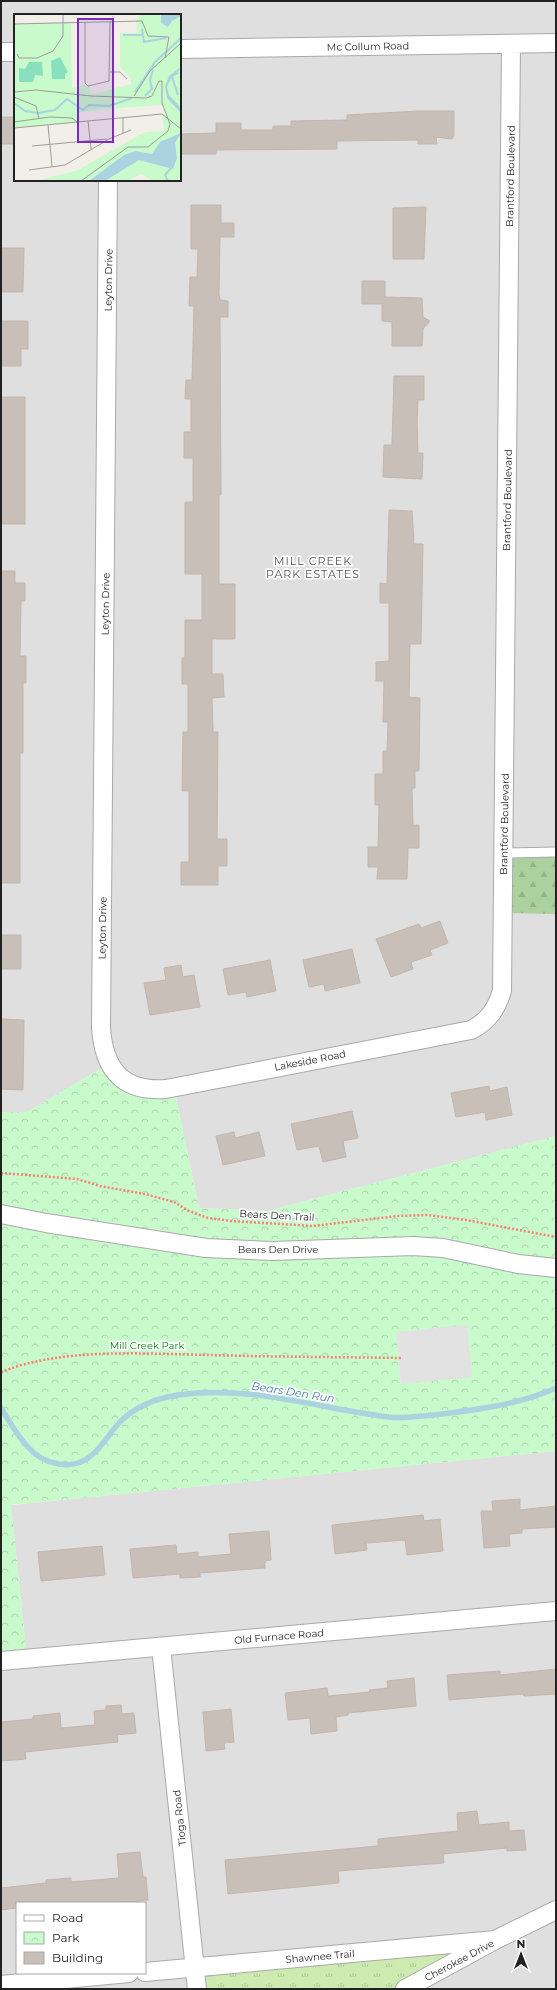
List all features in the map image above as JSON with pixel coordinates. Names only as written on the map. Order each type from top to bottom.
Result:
[{"type":"street","name":"Mc Collum Road","points":[[181,49],[556,43]]},
{"type":"street","name":"Brantford Boulevard","points":[[503,956],[511,44]]},
{"type":"street","points":[[1,52],[14,52]]},
{"type":"street","name":"Leyton Drive","points":[[101,1028],[108,181]]},
{"type":"street","name":"Lakeside Road","points":[[101,1028],[103,1047],[109,1064],[117,1074],[138,1088],[151,1090],[166,1089],[471,1030],[482,1024],[493,1014],[498,1005],[502,991],[503,956]]},
{"type":"street","name":"Bears Den Drive","points":[[1,1214],[46,1223],[206,1248],[273,1251],[413,1246],[443,1248],[518,1264],[556,1268]]},
{"type":"street","name":"Old Furnace Road","points":[[1,1661],[556,1612]]},
{"type":"street","name":"Tioga Road","points":[[161,1647],[197,1989]]},
{"type":"street","name":"Cherokee Drive","points":[[405,1989],[495,1940],[556,1910]]},
{"type":"street","name":"Shawnee Trail","points":[[146,1972],[495,1940]]},
{"type":"street","points":[[1,1984],[117,1974]]},
{"type":"lane","points":[[504,854],[556,852]]},
{"type":"path","name":"Bears Den Trail","points":[[1,1173],[77,1179],[100,1186],[145,1194],[174,1202],[189,1211],[208,1218],[231,1221],[313,1226],[397,1216],[428,1215],[556,1237]]},
{"type":"path","points":[[1,1372],[20,1364],[57,1358],[143,1353],[403,1358]]},
{"type":"shaded area","points":[[1,1],[556,1],[556,1136],[267,1211],[199,1208],[174,1087],[151,1090],[109,1064],[27,1112],[1,1112]]},
{"type":"shaded area","points":[[467,1325],[472,1377],[401,1384],[396,1332]]},
{"type":"shaded area","points":[[556,1451],[556,1989],[1,1989],[1,1661],[27,1658],[11,1505]]},
{"type":"green space","points":[[556,852],[556,914],[503,913],[504,853]]},
{"type":"green space","name":"Mill Creek Park","points":[[109,1064],[117,1074],[174,1087],[199,1208],[267,1211],[556,1136],[556,1451],[11,1505],[27,1658],[1,1661],[1,1112],[27,1112]]},
{"type":"green space","points":[[495,1940],[405,1989],[197,1989],[195,1967]]},
{"type":"building","points":[[418,111],[454,111],[454,135],[452,139],[436,137],[437,144],[418,144],[418,140],[337,141],[337,149],[216,150],[216,154],[181,154],[181,134],[216,133],[216,123],[241,123],[241,130],[273,130],[273,126],[291,126],[291,121],[347,120],[347,115]]},
{"type":"building","points":[[1,117],[14,117],[14,144],[1,144]]},
{"type":"building","points":[[191,205],[221,205],[221,223],[234,223],[234,237],[220,237],[219,294],[220,300],[228,301],[228,317],[220,317],[221,495],[219,495],[219,584],[235,584],[235,639],[212,639],[212,674],[223,674],[224,697],[212,698],[213,732],[218,732],[217,839],[227,839],[227,866],[218,866],[218,885],[181,885],[181,862],[189,862],[189,791],[182,791],[183,732],[188,732],[188,684],[182,684],[182,658],[185,658],[185,620],[202,620],[202,574],[185,574],[185,502],[193,502],[193,458],[184,458],[184,432],[191,432],[191,399],[185,399],[186,380],[192,380],[194,306],[189,306],[190,277],[197,277],[198,249],[191,249]]},
{"type":"building","points":[[426,207],[424,259],[393,259],[393,208]]},
{"type":"building","points":[[1,248],[24,248],[23,292],[1,292]]},
{"type":"building","points":[[362,281],[385,281],[385,297],[422,298],[423,317],[430,321],[423,329],[422,346],[392,346],[392,322],[382,321],[382,304],[362,304]]},
{"type":"building","points":[[1,321],[28,321],[28,349],[21,349],[21,366],[1,366]]},
{"type":"building","points":[[394,376],[424,376],[424,400],[418,400],[417,421],[418,453],[423,453],[422,479],[383,477],[384,445],[392,445]]},
{"type":"building","points":[[1,397],[25,397],[25,524],[1,524]]},
{"type":"building","points":[[389,510],[412,511],[414,544],[423,544],[421,644],[410,644],[409,697],[420,698],[419,771],[415,771],[415,788],[412,788],[413,825],[419,825],[419,848],[408,848],[407,879],[377,879],[378,867],[368,867],[368,847],[378,847],[379,805],[375,805],[375,774],[383,774],[383,751],[387,751],[388,722],[383,722],[384,681],[376,681],[376,662],[389,661],[389,603],[380,603],[380,583],[387,584]]},
{"type":"building","points":[[1,571],[15,571],[15,583],[25,583],[25,601],[21,601],[20,656],[26,656],[26,683],[23,683],[23,753],[20,753],[20,883],[1,883]]},
{"type":"building","points":[[440,921],[448,943],[430,950],[432,955],[411,962],[413,969],[391,977],[376,939],[419,924],[421,928]]},
{"type":"building","points":[[1,935],[21,935],[21,969],[1,969]]},
{"type":"building","points":[[352,949],[360,983],[325,991],[324,984],[309,987],[303,960]]},
{"type":"building","points":[[270,960],[276,991],[247,997],[246,992],[228,995],[223,969]]},
{"type":"building","points":[[181,965],[183,977],[194,975],[200,1007],[150,1015],[144,983],[166,980],[164,968]]},
{"type":"building","points":[[1,1019],[24,1020],[23,1090],[1,1089]]},
{"type":"building","points":[[489,1086],[490,1091],[507,1087],[512,1115],[486,1120],[485,1112],[456,1117],[451,1093]]},
{"type":"building","points":[[352,1111],[358,1138],[343,1141],[346,1157],[323,1162],[319,1146],[297,1150],[291,1124]]},
{"type":"building","points":[[234,1132],[235,1138],[259,1132],[265,1156],[223,1165],[216,1136]]},
{"type":"building","points":[[520,1499],[520,1510],[556,1506],[556,1527],[522,1529],[522,1533],[509,1534],[510,1546],[484,1548],[481,1511],[493,1511],[492,1501]]},
{"type":"building","points":[[423,1515],[424,1521],[440,1519],[443,1551],[407,1555],[405,1540],[366,1543],[367,1550],[335,1554],[332,1525]]},
{"type":"building","points":[[269,1531],[271,1560],[265,1561],[265,1568],[200,1573],[200,1577],[180,1578],[180,1574],[133,1578],[130,1549],[176,1545],[177,1554],[198,1552],[198,1557],[231,1554],[229,1534]]},
{"type":"building","points":[[102,1546],[105,1575],[41,1581],[38,1552]]},
{"type":"building","points":[[556,1669],[556,1694],[524,1696],[523,1694],[449,1700],[447,1675],[500,1671],[500,1675]]},
{"type":"building","points":[[414,1678],[416,1706],[348,1713],[348,1715],[336,1717],[337,1731],[311,1734],[310,1718],[288,1720],[285,1693],[327,1688],[328,1696],[370,1692],[369,1690],[388,1688],[387,1681]]},
{"type":"building","points":[[121,1705],[122,1714],[134,1713],[136,1733],[117,1735],[118,1742],[25,1752],[26,1759],[1,1761],[1,1722],[33,1719],[33,1716],[60,1713],[61,1728],[95,1725],[94,1711],[106,1710],[106,1706]]},
{"type":"building","points":[[231,1709],[234,1742],[224,1743],[225,1749],[206,1751],[203,1712]]},
{"type":"building","points":[[477,1811],[479,1825],[509,1822],[509,1831],[524,1830],[526,1850],[507,1851],[507,1848],[443,1854],[444,1863],[338,1871],[339,1883],[228,1894],[225,1860],[378,1846],[378,1839],[458,1831],[457,1813]]},
{"type":"building","points":[[140,1852],[143,1877],[146,1877],[148,1900],[127,1902],[16,1902],[16,1908],[1,1910],[1,1888],[46,1883],[46,1880],[71,1878],[71,1882],[119,1878],[117,1854]]},
{"type":"waterway","name":"Bears Den Run","points":[[1,1408],[13,1428],[34,1453],[50,1462],[67,1465],[84,1460],[92,1455],[118,1424],[134,1411],[163,1398],[178,1395],[205,1393],[257,1395],[399,1418],[465,1411],[512,1403],[556,1388]]},
{"type":"district","name":"MILL CREEK PARK ESTATES","points":[[313,567]]}]
